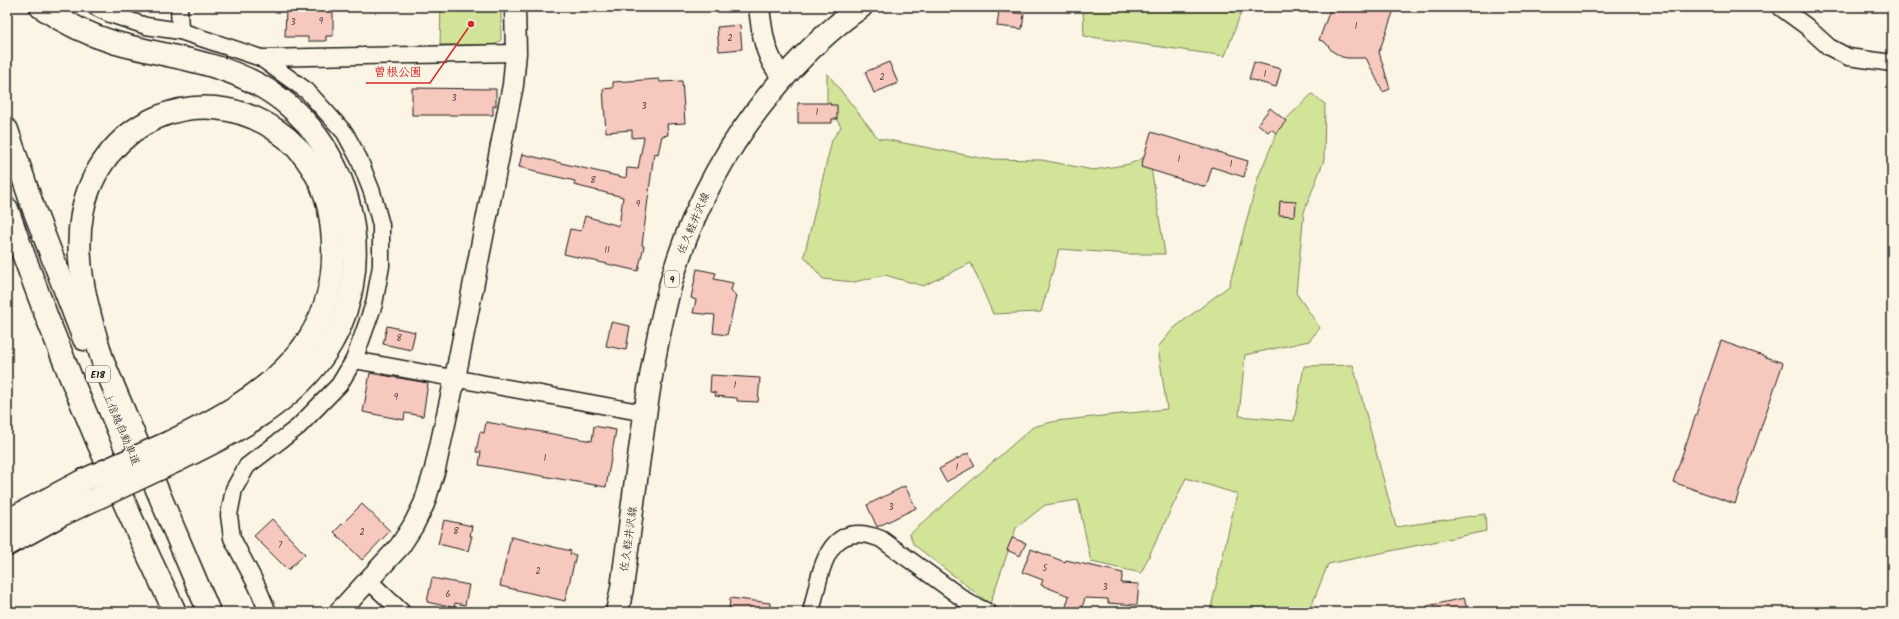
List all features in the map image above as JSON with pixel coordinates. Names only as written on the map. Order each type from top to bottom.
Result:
[{"type":"main road","points":[[7,521],[84,480],[243,427],[287,396],[321,359],[334,339],[351,290],[354,265],[352,216],[346,192],[336,168],[322,142],[304,120],[281,100],[257,84],[207,65],[116,43],[84,32],[41,7]]},
{"type":"main road","name":"佐久軽井沢線","points":[[617,612],[622,588],[645,413],[663,314],[679,256],[689,230],[710,183],[739,134],[783,78],[830,32],[861,7]]},
{"type":"main road","points":[[7,545],[61,515],[95,499],[173,451],[207,424],[240,405],[267,385],[290,364],[308,340],[321,316],[330,290],[334,263],[334,238],[327,203],[315,171],[291,141],[275,129],[257,119],[236,111],[211,107],[183,109],[162,115],[131,131],[117,144],[93,177],[84,202],[80,237],[80,262],[84,288],[90,320],[103,362],[209,612]]},
{"type":"main road","name":"上信越自動車道","points":[[7,130],[33,207],[77,323],[125,438],[204,612]]},
{"type":"main road","name":"E18","points":[[7,209],[54,336],[100,447],[175,612]]},
{"type":"street","points":[[96,7],[110,14],[146,26],[180,31],[261,58],[307,90],[346,133],[359,159],[372,192],[381,225],[381,266],[374,304],[354,360],[339,385],[298,427],[247,466],[234,489],[229,515],[232,538],[257,586],[268,612]]},
{"type":"street","points":[[179,7],[180,31]]},
{"type":"street","points":[[339,612],[400,546],[413,526],[424,504],[435,469],[456,378],[513,85],[516,53],[515,7]]},
{"type":"street","points":[[759,7],[762,33],[768,56],[783,78]]},
{"type":"street","points":[[1780,7],[1806,26],[1829,47],[1848,57],[1892,63]]},
{"type":"street","points":[[261,58],[516,53]]},
{"type":"street","points":[[354,360],[645,413]]},
{"type":"street","points":[[811,612],[826,556],[832,546],[842,537],[853,534],[868,534],[881,539],[969,603],[988,612]]},
{"type":"street","points":[[369,580],[402,612]]},
{"type":"green space","points":[[441,7],[501,7],[501,40],[495,45],[440,45]]},
{"type":"green space","points":[[1083,7],[1243,7],[1225,56],[1084,36]]},
{"type":"green space","points":[[827,73],[878,138],[986,159],[1042,160],[1093,170],[1130,164],[1149,155],[1165,254],[1128,254],[1059,249],[1041,312],[993,314],[971,263],[923,286],[885,275],[854,282],[823,279],[804,256],[832,140],[841,127],[827,102]]},
{"type":"green space","points":[[1312,94],[1325,104],[1324,160],[1304,212],[1296,293],[1320,328],[1309,341],[1245,355],[1239,416],[1294,421],[1304,366],[1353,365],[1396,527],[1485,514],[1486,531],[1328,564],[1309,612],[1210,612],[1237,494],[1186,478],[1141,573],[1091,562],[1078,500],[1045,505],[1016,528],[990,604],[913,544],[910,534],[1033,427],[1056,421],[1167,409],[1158,347],[1174,328],[1229,286],[1258,178],[1280,125]]},
{"type":"building","points":[[286,7],[333,7],[333,36],[326,36],[326,41],[308,41],[308,37],[285,37]]},
{"type":"building","points":[[1331,7],[1395,7],[1379,52],[1390,89],[1383,92],[1366,58],[1342,57],[1332,51],[1325,42],[1319,40]]},
{"type":"building","points":[[999,11],[1024,14],[1022,29],[997,26]]},
{"type":"building","points":[[740,25],[742,49],[719,51],[717,27]]},
{"type":"building","points":[[889,62],[898,83],[874,93],[865,72]]},
{"type":"building","points":[[1254,62],[1281,69],[1276,87],[1249,79]]},
{"type":"building","points":[[659,79],[660,82],[682,81],[685,123],[667,124],[668,135],[662,136],[658,154],[654,153],[642,245],[644,246],[638,271],[564,254],[570,229],[581,231],[585,216],[619,226],[623,197],[574,185],[575,181],[519,167],[522,154],[626,178],[627,168],[638,169],[644,137],[632,138],[632,130],[606,132],[603,89],[613,88],[613,82]]},
{"type":"building","points":[[412,88],[496,89],[496,106],[493,106],[493,115],[412,115]]},
{"type":"building","points":[[798,103],[830,103],[830,105],[837,105],[837,119],[832,119],[832,123],[798,123]]},
{"type":"building","points":[[1270,108],[1286,121],[1276,133],[1271,129],[1268,132],[1258,124]]},
{"type":"building","points":[[1151,132],[1248,161],[1244,177],[1212,167],[1206,187],[1141,167]]},
{"type":"building","points":[[1280,201],[1296,202],[1295,216],[1279,215]]},
{"type":"building","points":[[697,269],[716,273],[714,279],[733,283],[731,290],[736,296],[727,335],[713,333],[715,315],[693,313],[696,300],[691,298]]},
{"type":"building","points":[[611,322],[630,326],[626,350],[606,346]]},
{"type":"building","points":[[387,326],[415,332],[411,350],[383,344]]},
{"type":"building","points":[[1721,341],[1783,363],[1735,504],[1673,482]]},
{"type":"building","points":[[370,373],[428,383],[423,416],[405,413],[404,420],[363,412]]},
{"type":"building","points":[[711,375],[760,378],[758,402],[737,401],[737,398],[715,396],[716,393],[710,392]]},
{"type":"building","points":[[486,422],[592,441],[594,426],[616,430],[606,487],[479,465],[481,452],[476,452],[480,432],[484,433]]},
{"type":"building","points":[[968,453],[975,466],[946,482],[939,469]]},
{"type":"building","points":[[905,486],[916,508],[877,527],[867,505]]},
{"type":"building","points":[[362,504],[390,531],[362,560],[334,532]]},
{"type":"building","points":[[272,519],[305,554],[288,570],[254,536]]},
{"type":"building","points":[[444,520],[472,526],[470,536],[472,536],[468,551],[438,544]]},
{"type":"building","points":[[511,537],[571,551],[570,554],[576,555],[565,601],[500,586]]},
{"type":"building","points":[[1012,538],[1026,543],[1020,556],[1007,550]]},
{"type":"building","points":[[1031,549],[1065,562],[1066,560],[1123,573],[1121,583],[1139,584],[1137,605],[1108,603],[1108,599],[1085,598],[1081,611],[1066,607],[1069,596],[1041,585],[1043,580],[1022,572]]},
{"type":"building","points":[[432,578],[469,585],[465,605],[455,603],[454,608],[427,602]]},
{"type":"building","points":[[730,598],[770,603],[770,612],[729,612]]},
{"type":"building","points":[[1464,598],[1468,612],[1427,612],[1427,606]]},
{"type":"place","name":"曽根公園","points":[[471,24]]}]
